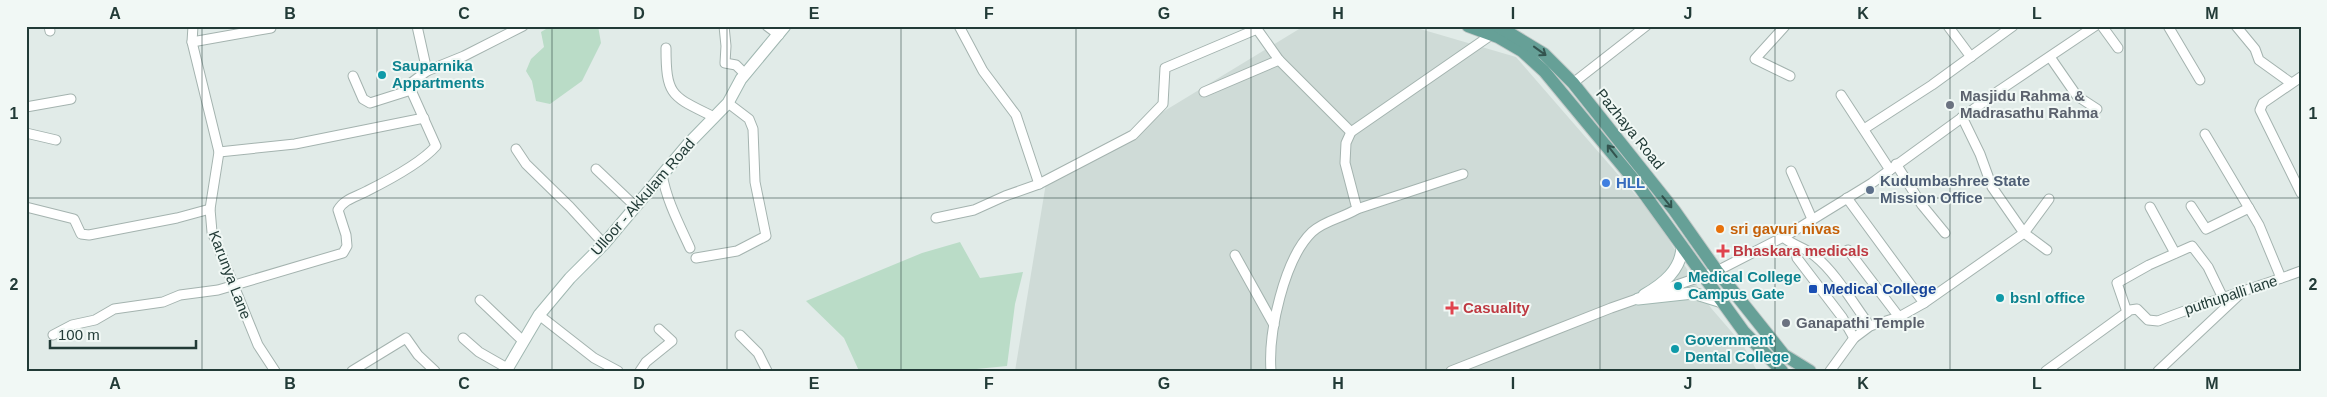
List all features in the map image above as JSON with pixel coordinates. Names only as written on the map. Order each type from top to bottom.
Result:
[{"type":"main road","points":[[1468,26],[1500,29],[1566,95],[1635,181],[1722,302],[1761,352],[1784,371]]},
{"type":"main road","name":"Pazhaya Road","points":[[1500,29],[1544,54],[1573,83],[1674,210],[1717,271],[1784,355],[1810,371]]},
{"type":"main road","name":"Ulloor - Akkulam Road","points":[[506,369],[539,315],[570,278],[604,244],[662,174],[728,103],[745,74],[782,30]]},
{"type":"main road","points":[[1638,299],[1660,286],[1669,276],[1682,260],[1682,247]]},
{"type":"main road","points":[[1638,299],[1693,293],[1722,302]]},
{"type":"main road","points":[[1784,355],[1784,371]]},
{"type":"street","name":"Karunya Lane","points":[[193,26],[192,42],[219,152],[210,209],[212,232],[231,284],[258,345],[275,371]]},
{"type":"street","points":[[417,26],[427,71]]},
{"type":"street","points":[[52,335],[72,325],[95,320],[114,309],[163,302],[180,294],[218,290],[231,284],[343,253],[347,246],[346,236],[338,210],[342,203],[367,191],[436,146],[411,90],[411,83],[427,71],[464,56],[523,26]]},
{"type":"street","points":[[724,26],[725,62],[736,65],[745,74]]},
{"type":"street","points":[[767,26],[782,30]]},
{"type":"street","points":[[959,26],[983,71],[1016,115],[1039,184]]},
{"type":"street","points":[[1573,83],[1646,26]]},
{"type":"street","points":[[1786,26],[1755,59],[1790,76]]},
{"type":"street","points":[[1948,26],[1971,57]]},
{"type":"street","points":[[1864,129],[1932,85],[2013,26]]},
{"type":"street","points":[[1451,371],[1638,299],[1717,271],[1783,237],[1893,167],[1962,117],[2095,26]]},
{"type":"street","points":[[2102,26],[2118,48]]},
{"type":"street","points":[[2168,26],[2200,80]]},
{"type":"street","points":[[2236,26],[2255,49],[2259,60],[2292,83]]},
{"type":"street","points":[[936,218],[974,210],[1039,184],[1133,135],[1163,104],[1165,68],[1256,27],[1279,60],[1351,132]]},
{"type":"street","points":[[192,42],[271,28]]},
{"type":"street","points":[[1357,209],[1345,163],[1346,143],[1351,132],[1500,29]]},
{"type":"street","points":[[666,48],[666,77],[671,90],[690,105],[714,117]]},
{"type":"street","points":[[2050,57],[2077,96],[2097,109]]},
{"type":"street","points":[[1204,92],[1279,60]]},
{"type":"street","points":[[353,76],[363,98],[370,103],[411,90]]},
{"type":"street","points":[[2301,76],[2263,103],[2260,112],[2301,192]]},
{"type":"street","points":[[1840,95],[1945,233]]},
{"type":"street","points":[[26,107],[71,99]]},
{"type":"street","points":[[696,258],[737,251],[766,236],[756,182],[753,130],[749,119],[728,103]]},
{"type":"street","points":[[1962,117],[1980,154],[1992,186],[2024,233],[2046,250]]},
{"type":"street","points":[[219,152],[295,144],[424,118]]},
{"type":"street","points":[[26,134],[56,140]]},
{"type":"street","points":[[2205,134],[2259,225],[2282,278]]},
{"type":"street","points":[[516,149],[526,164],[604,244]]},
{"type":"street","points":[[596,169],[635,206]]},
{"type":"street","points":[[1791,170],[1812,219]]},
{"type":"street","points":[[662,174],[665,191],[671,199],[690,248]]},
{"type":"street","points":[[1271,371],[1274,325],[1288,274],[1298,252],[1312,233],[1320,227],[1357,209],[1463,174]]},
{"type":"street","points":[[1847,198],[1924,303]]},
{"type":"street","points":[[1830,371],[1854,338],[1870,326],[1899,317],[1924,303],[2024,233],[2048,199]]},
{"type":"street","points":[[2191,206],[2206,229],[2249,208]]},
{"type":"street","points":[[26,207],[74,219],[81,234],[89,236],[178,218],[210,209]]},
{"type":"street","points":[[2150,207],[2175,253]]},
{"type":"street","points":[[1783,237],[1795,247],[1805,248],[1818,258],[1870,326]]},
{"type":"street","points":[[2046,371],[2127,312],[2117,283],[2175,253],[2192,246],[2208,267],[2223,298]]},
{"type":"street","points":[[1795,247],[1797,258],[1842,317],[1854,338]]},
{"type":"street","points":[[1848,250],[1899,317]]},
{"type":"street","points":[[1235,255],[1274,325]]},
{"type":"street","name":"puthupalli lane","points":[[2127,312],[2137,309],[2148,320],[2161,320],[2223,298],[2240,294],[2301,271]]},
{"type":"street","points":[[2158,371],[2240,294]]},
{"type":"street","points":[[480,300],[523,342]]},
{"type":"street","points":[[539,315],[594,358],[618,371]]},
{"type":"street","points":[[640,371],[646,362],[672,341],[659,329]]},
{"type":"street","points":[[740,335],[758,353],[767,371]]},
{"type":"street","points":[[352,371],[406,338],[418,355],[435,371]]},
{"type":"street","points":[[463,338],[479,352],[506,369]]},
{"type":"shaded area","points":[[1304,26],[1410,26],[1516,57],[1654,216],[1711,308],[1743,345],[1757,371],[1015,371],[1046,183]]},
{"type":"green space","points":[[551,26],[598,26],[601,43],[582,81],[550,104],[536,101],[532,81],[526,71],[531,59],[544,47],[541,32]]},
{"type":"green space","points":[[960,242],[980,278],[1023,272],[1015,304],[1007,366],[956,371],[859,371],[844,338],[806,301],[922,253]]},
{"type":"place","name":"Sauparnika Appartments","points":[[382,75]]},
{"type":"place","name":"Masjidu Rahma & Madrasathu Rahma","points":[[1950,105]]},
{"type":"place","name":"HLL","points":[[1606,183]]},
{"type":"place","name":"Kudumbashree State Mission Office","points":[[1870,190]]},
{"type":"place","name":"sri gavuri nivas","points":[[1720,229]]},
{"type":"place","name":"Bhaskara medicals","points":[[1723,251]]},
{"type":"place","name":"Medical College Campus Gate","points":[[1678,286]]},
{"type":"place","name":"Medical College","points":[[1813,289]]},
{"type":"place","name":"bsnl office","points":[[2000,298]]},
{"type":"place","name":"Casuality","points":[[1452,308]]},
{"type":"place","name":"Ganapathi Temple","points":[[1786,323]]},
{"type":"place","name":"Government Dental College","points":[[1675,349]]}]
